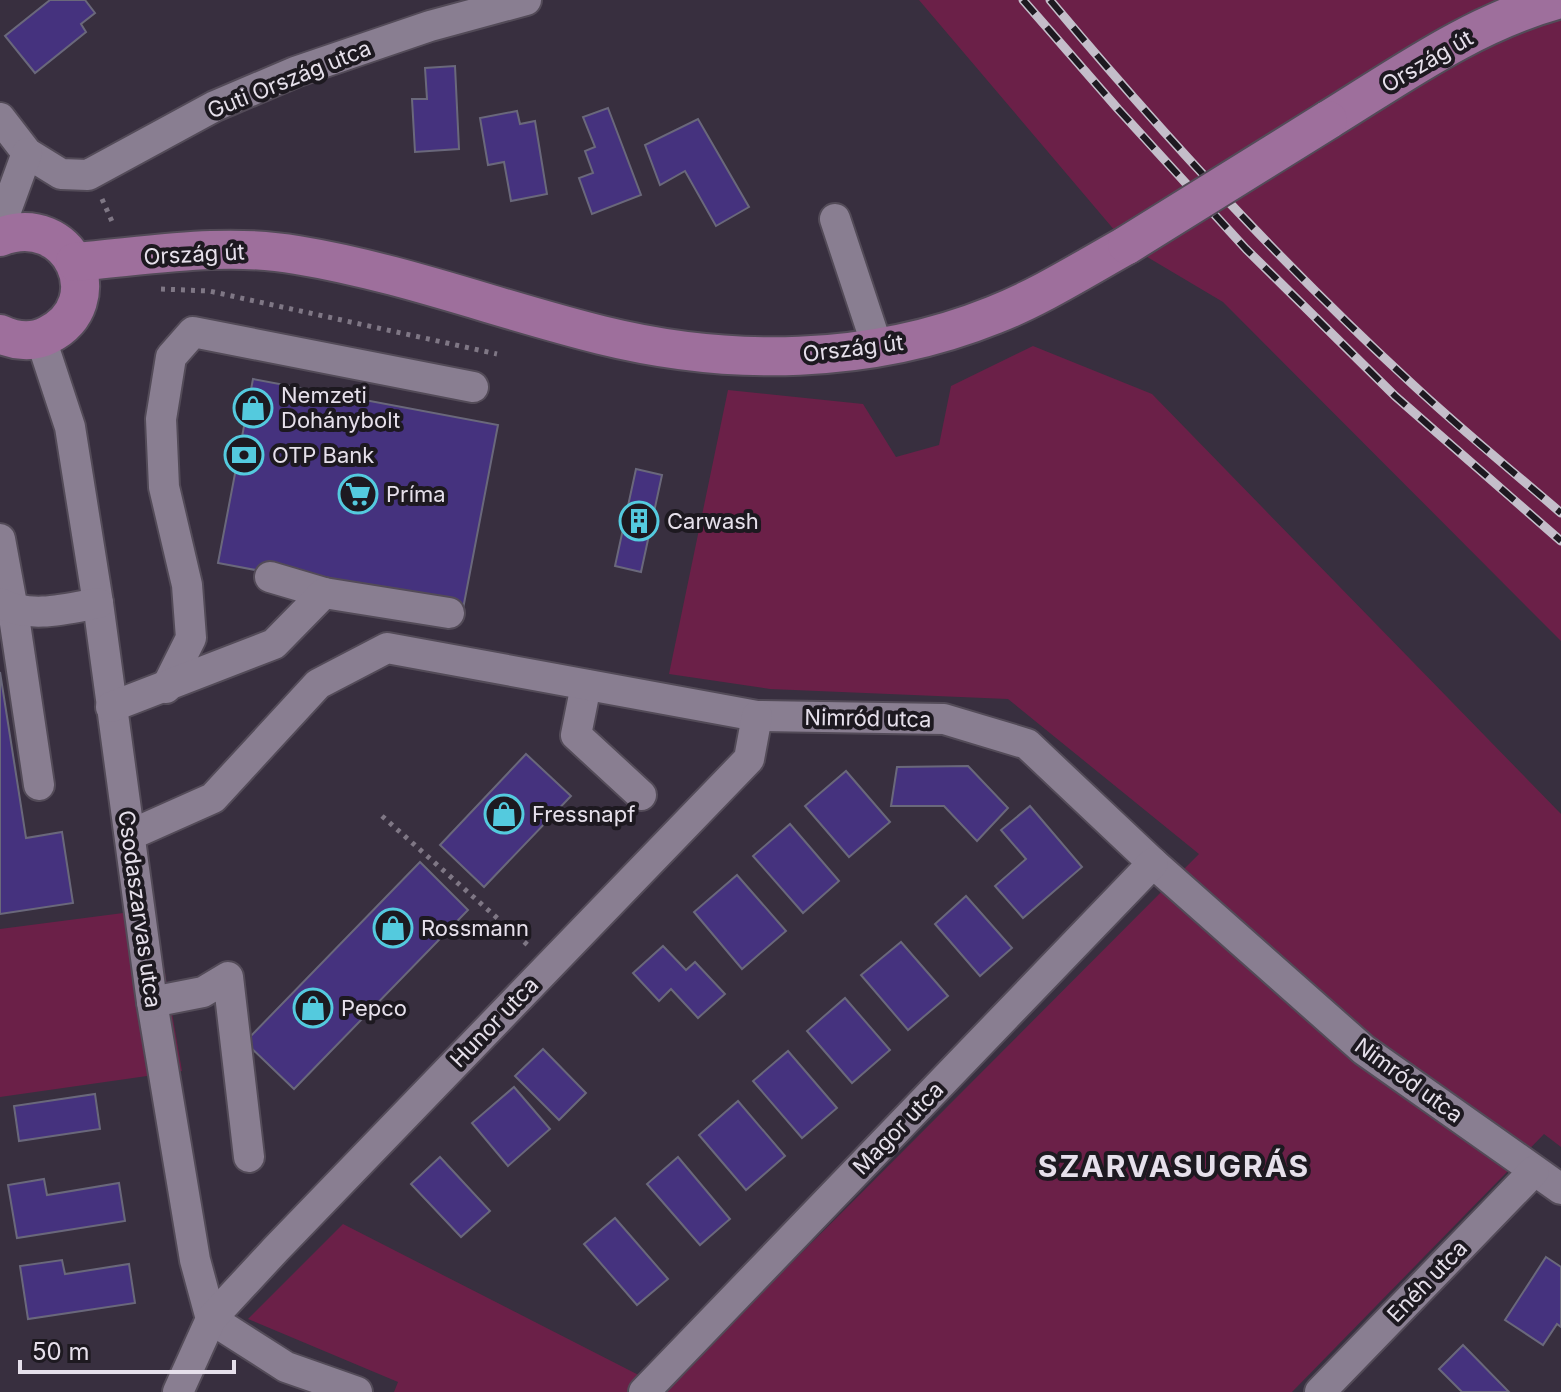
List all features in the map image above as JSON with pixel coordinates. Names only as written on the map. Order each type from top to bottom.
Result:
[{"type":"main road","name":"Ország út","points":[[75,262],[227,249],[296,254],[377,272],[603,336],[688,351],[779,357],[878,349],[951,331],[995,315],[1127,245],[1460,39],[1521,10],[1557,0]]},
{"type":"main road","points":[[0,237],[30,231],[49,236],[63,246],[75,262],[80,279],[79,299],[71,316],[58,330],[41,339],[22,341],[0,334]]},
{"type":"street","name":"Guti Ország utca","points":[[27,153],[61,174],[88,175],[215,106],[426,13],[526,0]]},
{"type":"street","points":[[0,118],[27,153],[0,227]]},
{"type":"street","points":[[835,219],[878,349]]},
{"type":"street","points":[[166,688],[191,638],[187,585],[164,487],[161,419],[171,357],[193,332],[473,387]]},
{"type":"street","name":"Csodaszarvas utca","points":[[41,339],[70,427],[98,603],[152,1002],[195,1260],[211,1319]]},
{"type":"street","points":[[0,539],[7,606],[39,785]]},
{"type":"street","points":[[270,577],[324,593],[449,613]]},
{"type":"street","points":[[111,707],[274,644],[324,593]]},
{"type":"street","points":[[7,606],[50,612],[98,603]]},
{"type":"street","name":"Nimród utca","points":[[130,835],[213,798],[318,684],[387,648],[757,716],[944,719],[1027,744],[1153,863],[1364,1050],[1561,1189]]},
{"type":"street","points":[[586,685],[576,735],[641,795]]},
{"type":"street","name":"Hunor utca","points":[[178,1392],[211,1319],[749,759],[757,716]]},
{"type":"street","name":"Magor utca","points":[[644,1392],[1153,863]]},
{"type":"street","points":[[152,1002],[203,992],[228,977],[249,1157]]},
{"type":"street","name":"Enéh utca","points":[[1320,1392],[1534,1171]]},
{"type":"street","points":[[211,1319],[286,1367],[357,1392]]},
{"type":"path","points":[[148,288],[209,291],[497,354]]},
{"type":"path","points":[[382,816],[549,965]]},
{"type":"shaded area","points":[[919,0],[1561,0],[1561,641],[1223,302],[1127,245]]},
{"type":"shaded area","points":[[1033,346],[1152,394],[1561,814],[1561,1147],[1544,1134],[1292,1392],[394,1392],[398,1382],[248,1319],[343,1224],[666,1389],[1199,854],[1008,699],[770,689],[669,674],[728,390],[863,404],[896,457],[939,445],[951,386]]},
{"type":"shaded area","points":[[154,909],[182,1071],[0,1097],[0,929]]},
{"type":"building","points":[[50,0],[85,0],[95,13],[81,24],[86,32],[35,73],[5,36]]},
{"type":"building","points":[[455,66],[459,149],[415,152],[412,99],[427,99],[425,68]]},
{"type":"building","points":[[608,108],[641,195],[592,214],[579,178],[593,173],[585,151],[595,147],[583,117]]},
{"type":"building","points":[[517,111],[520,124],[535,121],[547,194],[511,201],[504,162],[488,165],[480,118]]},
{"type":"building","points":[[698,119],[749,207],[716,226],[685,171],[660,185],[645,145]]},
{"type":"building","name":"Príma","points":[[253,379],[498,425],[463,609],[218,563]]},
{"type":"building","name":"Carwash","points":[[636,469],[662,475],[641,572],[615,566]]},
{"type":"building","points":[[0,672],[26,838],[62,832],[73,903],[0,914]]},
{"type":"building","points":[[526,754],[571,796],[484,887],[440,845]]},
{"type":"building","points":[[968,766],[1008,808],[977,841],[944,806],[891,806],[897,767]]},
{"type":"building","points":[[846,771],[890,822],[849,857],[805,806]]},
{"type":"building","points":[[1030,806],[1082,867],[1023,918],[995,886],[1026,859],[1001,830]]},
{"type":"building","points":[[790,824],[839,881],[803,913],[753,856]]},
{"type":"building","points":[[420,862],[468,910],[294,1089],[245,1042]]},
{"type":"building","points":[[737,875],[786,931],[742,969],[694,912]]},
{"type":"building","points":[[966,896],[1012,948],[980,976],[935,924]]},
{"type":"building","points":[[901,942],[948,996],[908,1030],[861,975]]},
{"type":"building","points":[[663,946],[686,970],[695,962],[725,994],[698,1018],[671,989],[659,1001],[633,973]]},
{"type":"building","points":[[845,998],[890,1050],[852,1083],[807,1031]]},
{"type":"building","points":[[543,1049],[586,1093],[559,1120],[515,1076]]},
{"type":"building","points":[[788,1051],[837,1108],[802,1138],[753,1081]]},
{"type":"building","points":[[514,1087],[550,1129],[508,1166],[472,1123]]},
{"type":"building","points":[[95,1094],[100,1129],[19,1141],[14,1106]]},
{"type":"building","points":[[738,1101],[785,1156],[746,1190],[699,1135]]},
{"type":"building","points":[[440,1157],[490,1211],[461,1237],[411,1184]]},
{"type":"building","points":[[678,1157],[730,1219],[700,1245],[647,1184]]},
{"type":"building","points":[[44,1179],[47,1195],[119,1183],[125,1221],[17,1238],[8,1185]]},
{"type":"building","points":[[615,1218],[668,1279],[637,1305],[584,1244]]},
{"type":"building","points":[[1546,1257],[1561,1267],[1561,1327],[1557,1324],[1543,1345],[1505,1320]]},
{"type":"building","points":[[62,1260],[65,1274],[129,1264],[135,1303],[28,1319],[20,1266]]},
{"type":"building","points":[[1463,1345],[1509,1392],[1462,1392],[1439,1369]]},
{"type":"railway","points":[[1023,0],[1246,249],[1395,396],[1561,541]]},
{"type":"railway","points":[[1050,0],[1179,148],[1315,291],[1428,398],[1561,513]]},
{"type":"place","name":"Nemzeti Dohánybolt","points":[[253,408]]},
{"type":"place","name":"OTP Bank","points":[[244,455]]},
{"type":"place","name":"Príma","points":[[358,494]]},
{"type":"place","name":"Carwash","points":[[639,521]]},
{"type":"place","name":"Fressnapf","points":[[504,814]]},
{"type":"place","name":"Rossmann","points":[[393,928]]},
{"type":"place","name":"Pepco","points":[[313,1008]]},
{"type":"district","name":"SZARVASUGRÁS","points":[[1174,1166]]}]
